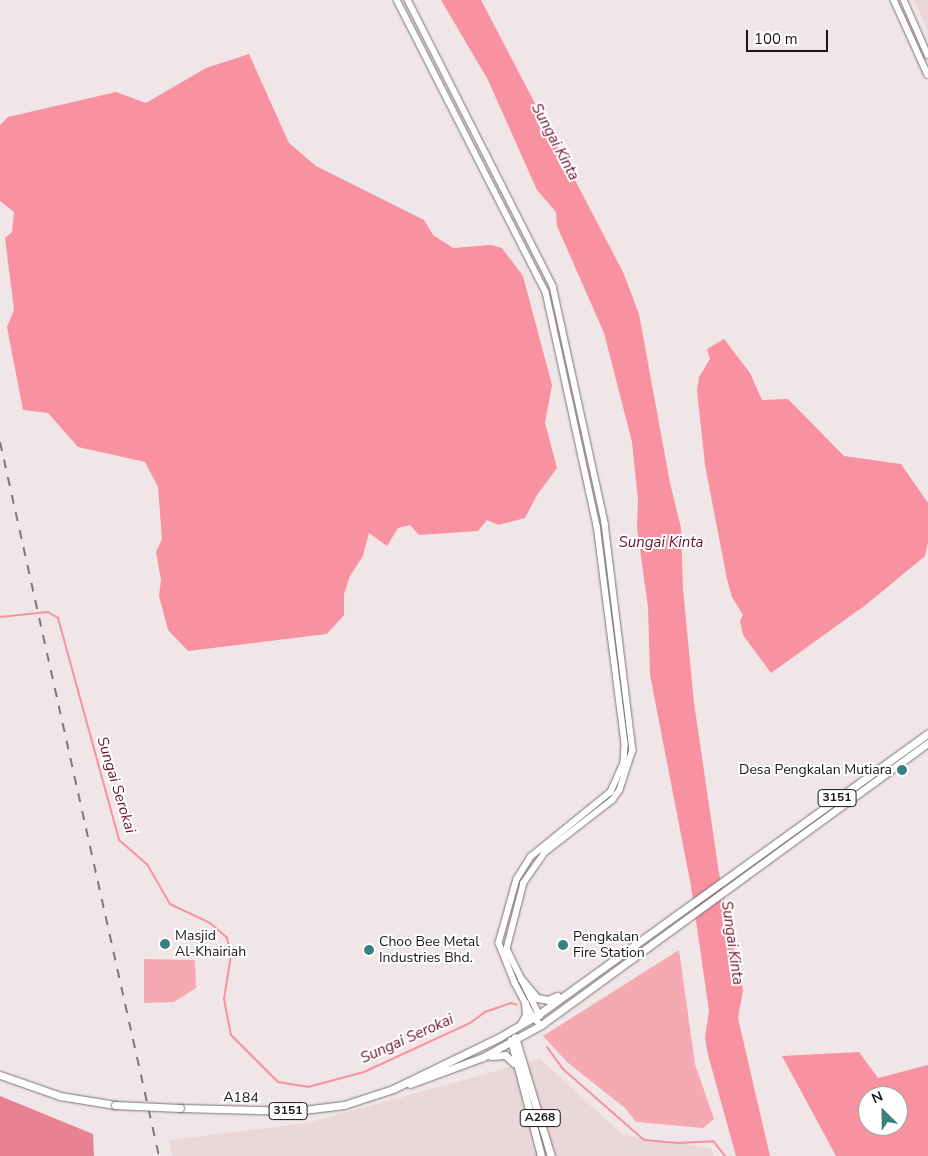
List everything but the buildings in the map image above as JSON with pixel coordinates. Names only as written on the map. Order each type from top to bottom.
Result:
[{"type":"main road","name":"3151","points":[[393,1089],[514,1030],[536,1016],[928,732]]},
{"type":"main road","name":"3151","points":[[393,1089],[483,1056],[514,1042],[530,1032],[928,743]]},
{"type":"main road","points":[[582,996],[608,971],[610,964],[618,965],[673,930]]},
{"type":"main road","points":[[521,979],[533,996],[542,1000],[551,1000],[580,985]]},
{"type":"main road","points":[[523,1056],[514,1042],[514,1030],[526,1015],[525,1003]]},
{"type":"main road","points":[[523,1056],[530,1032]]},
{"type":"main road","name":"A268","points":[[514,1042],[518,1073],[541,1156]]},
{"type":"main road","points":[[483,1056],[505,1055],[513,1062],[518,1073]]},
{"type":"main road","name":"A268","points":[[523,1056],[551,1156]]},
{"type":"main road","name":"A184","points":[[0,1076],[60,1096],[115,1105],[180,1108],[316,1110],[364,1101],[393,1089]]},
{"type":"street","points":[[397,0],[546,292],[597,525],[625,744],[624,763],[611,792],[531,856],[517,879],[499,943],[509,973],[525,1003],[541,1024]]},
{"type":"street","points":[[408,0],[553,286],[605,523],[633,750],[620,790],[613,800],[545,853],[530,872],[507,944],[536,1016]]},
{"type":"street","points":[[894,0],[928,75]]},
{"type":"street","points":[[904,0],[928,55]]},
{"type":"street","points":[[509,973],[516,969]]},
{"type":"shaded area","points":[[914,0],[928,0],[928,31]]},
{"type":"shaded area","points":[[679,950],[695,1064],[714,1119],[703,1128],[636,1122],[625,1108],[567,1062],[543,1036]]},
{"type":"shaded area","points":[[144,959],[195,960],[196,988],[174,1002],[144,1003]]},
{"type":"shaded area","points":[[540,1059],[623,1135],[711,1148],[713,1156],[172,1156],[169,1140],[307,1123]]},
{"type":"shaded area","points":[[0,1096],[93,1134],[94,1156],[0,1156]]},
{"type":"water","name":"Sungai Kinta","points":[[441,0],[481,0],[623,272],[639,314],[670,483],[681,528],[683,589],[694,703],[719,873],[743,990],[738,1018],[770,1156],[736,1156],[708,1055],[705,1038],[709,1011],[691,886],[650,675],[648,607],[637,528],[638,500],[632,442],[604,333],[557,226],[556,212],[537,190],[488,80]]},
{"type":"water","points":[[249,54],[289,143],[316,166],[424,220],[433,235],[453,248],[491,245],[502,248],[523,276],[552,385],[545,423],[557,468],[537,495],[525,518],[498,525],[487,520],[478,531],[419,535],[410,525],[398,528],[387,546],[369,533],[363,556],[350,576],[344,594],[344,615],[327,634],[188,651],[168,630],[159,596],[161,580],[156,552],[162,539],[158,487],[145,462],[78,447],[48,413],[23,410],[7,327],[14,310],[5,238],[12,232],[14,212],[0,201],[0,125],[8,117],[116,92],[146,103],[206,68]]},
{"type":"water","points":[[724,339],[750,373],[762,400],[788,399],[844,456],[901,464],[928,503],[928,542],[925,556],[867,604],[771,673],[743,635],[740,621],[743,615],[732,597],[727,579],[705,465],[697,391],[699,377],[710,359],[707,349]]},
{"type":"water","points":[[859,1052],[878,1078],[928,1065],[928,1156],[836,1156],[782,1056]]},
{"type":"waterway","name":"Sungai Serokai","points":[[0,617],[48,612],[58,618],[119,840],[147,864],[170,904],[210,923],[227,938],[231,955],[224,999],[231,1035],[278,1082],[308,1087],[364,1072],[470,1023],[485,1012],[511,1003],[517,1005]]},
{"type":"waterway","name":"Sungai Serokai","points":[[547,1047],[563,1069],[644,1140],[678,1143],[713,1141],[725,1156]]},
{"type":"railway","points":[[0,442],[159,1156]]},
{"type":"place","name":"Desa Pengkalan Mutiara","points":[[902,770]]},
{"type":"place","name":"Masjid Al-Khairiah","points":[[165,944]]},
{"type":"place","name":"Pengkalan Fire Station","points":[[563,945]]},
{"type":"place","name":"Choo Bee Metal Industries Bhd.","points":[[369,950]]}]
